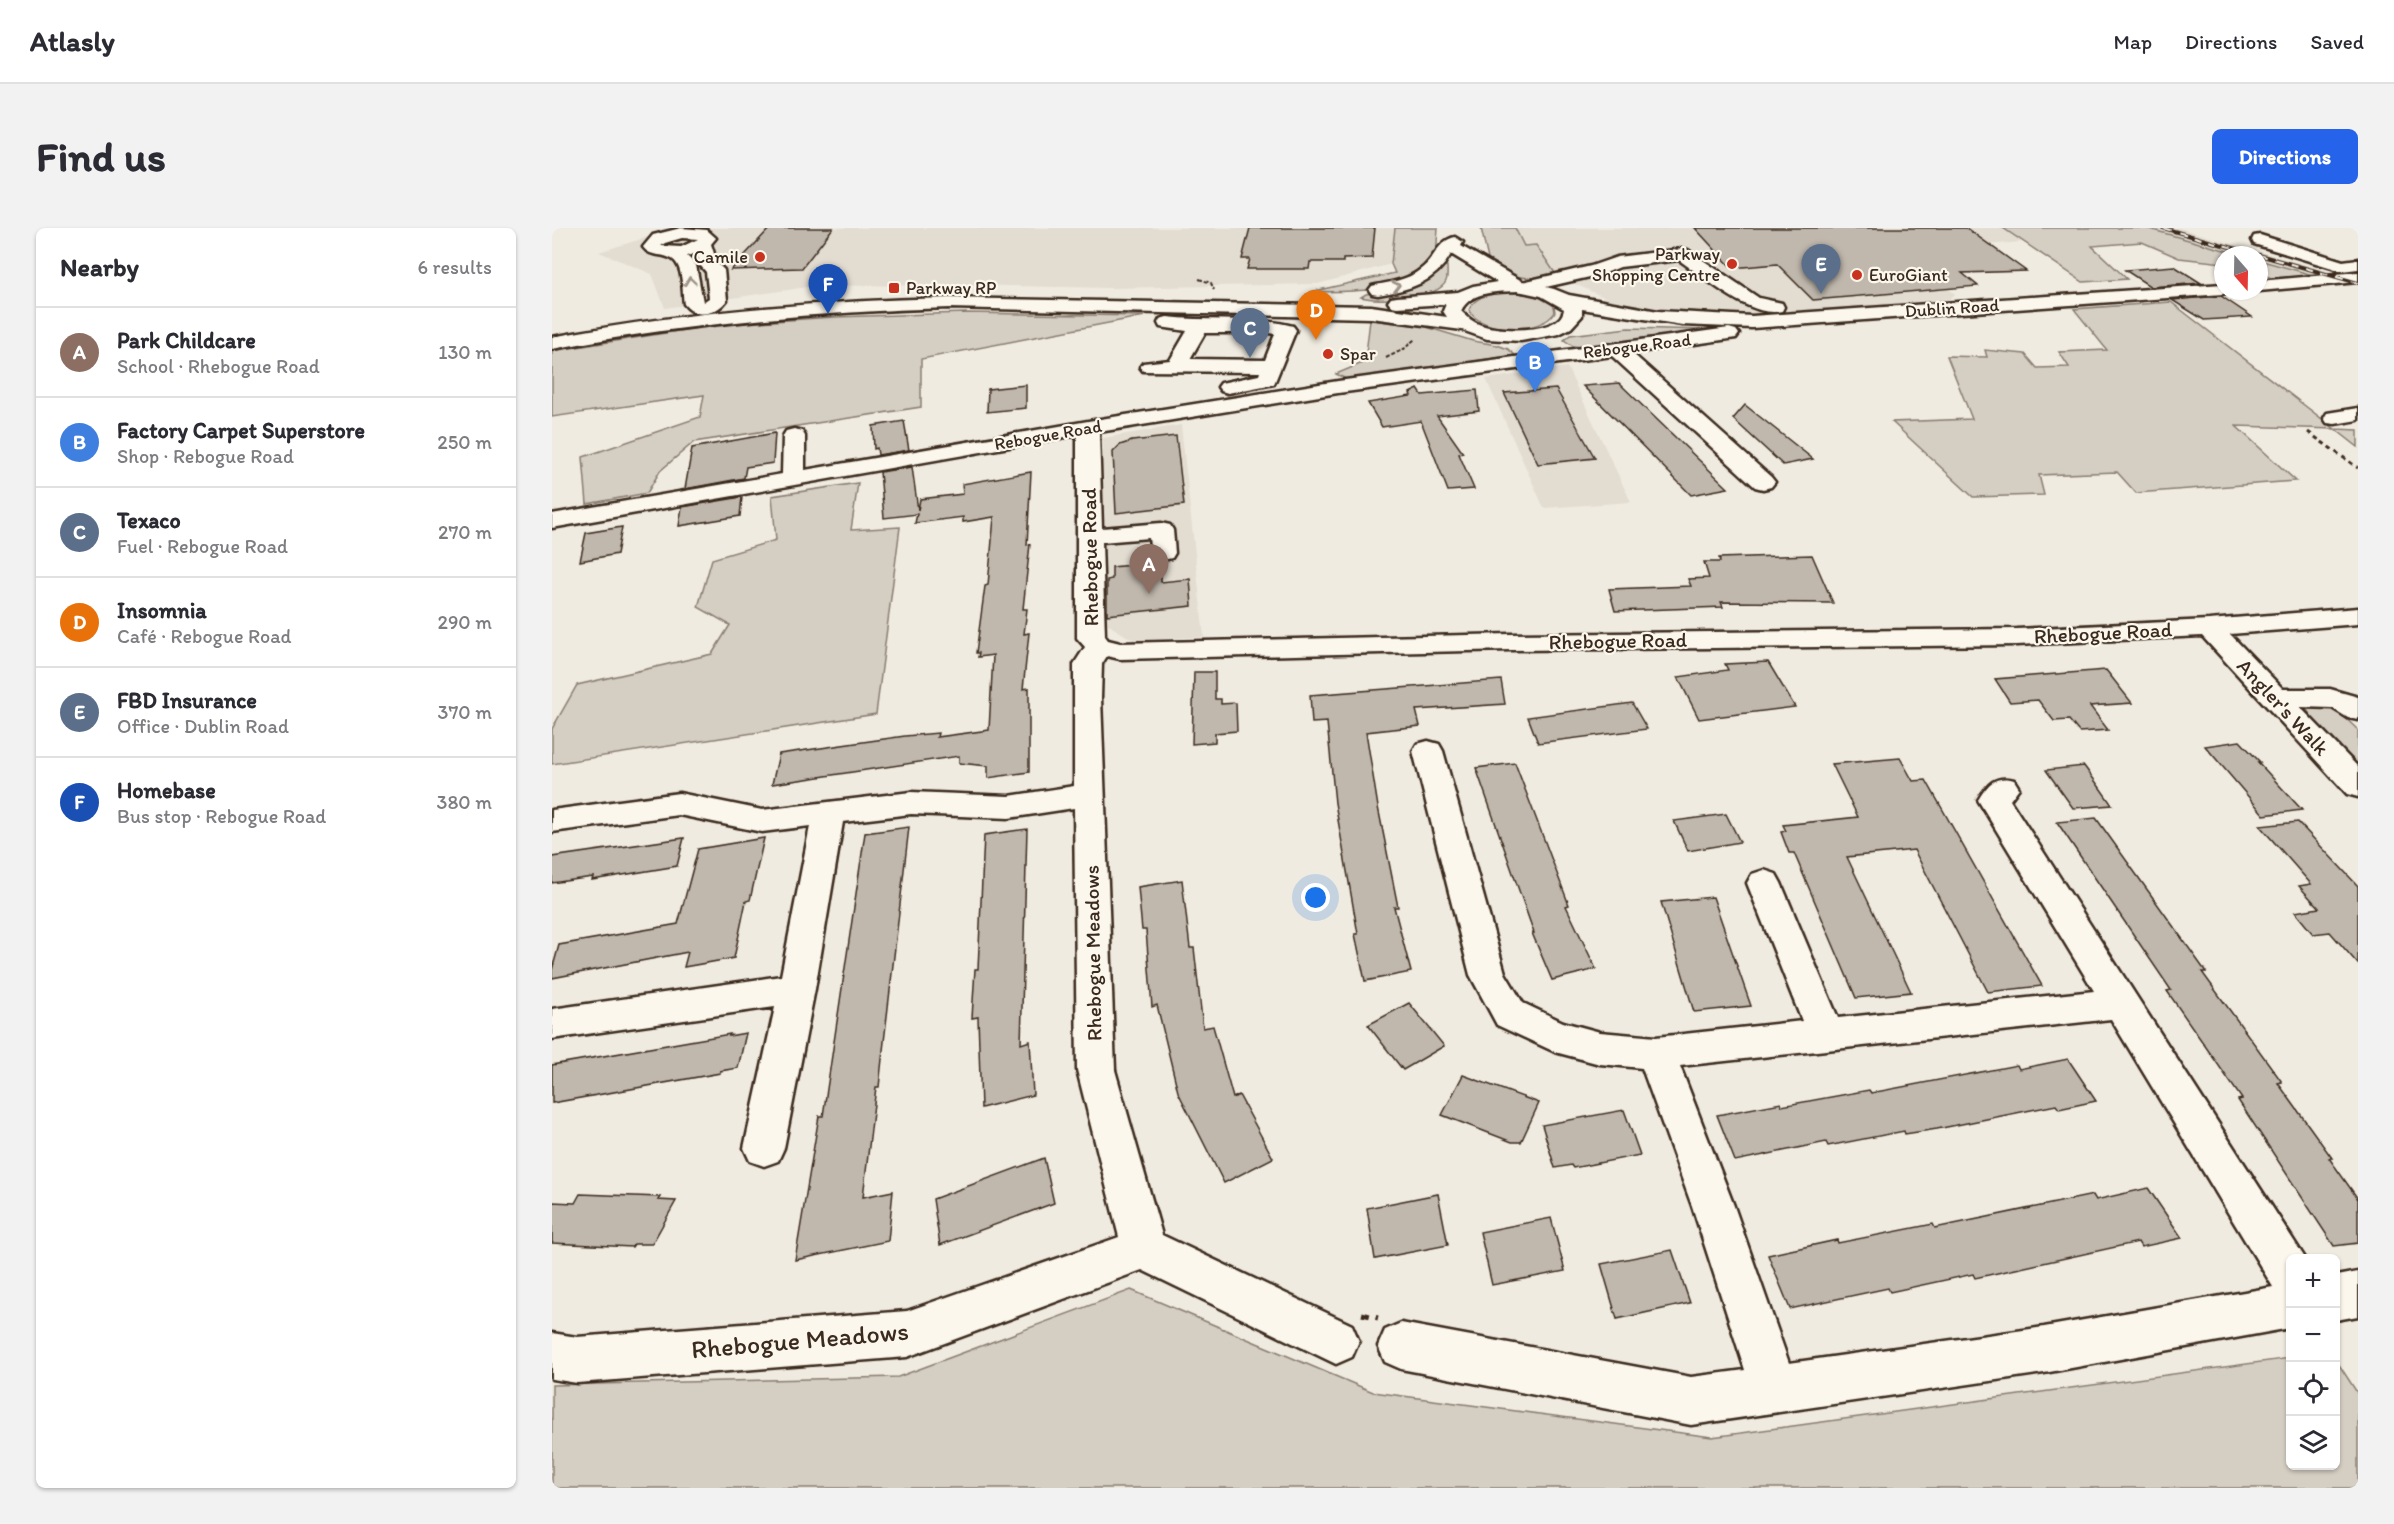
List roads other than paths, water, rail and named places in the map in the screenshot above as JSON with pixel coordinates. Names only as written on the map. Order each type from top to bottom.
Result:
[{"type":"street","points":[[698,235],[669,235],[652,243],[651,247],[654,250],[674,252],[687,265],[693,304],[704,314]]},
{"type":"street","points":[[674,252],[698,235]]},
{"type":"street","points":[[698,235],[709,265],[715,270],[718,300],[704,314]]},
{"type":"street","points":[[1455,240],[1454,257],[1458,286],[1452,311],[1455,318],[1464,325]]},
{"type":"street","points":[[1455,240],[1489,271],[1521,286],[1607,309],[1681,320]]},
{"type":"street","points":[[1362,292],[1394,287],[1425,275],[1437,264],[1443,251],[1455,240]]},
{"type":"street","points":[[2260,240],[2342,266],[2358,264]]},
{"type":"street","points":[[552,334],[704,314],[885,304],[1146,307],[1379,303],[1458,286],[1479,290],[1521,286],[1598,263],[1678,250]]},
{"type":"street","points":[[1598,263],[1682,254],[1752,302],[1774,307]]},
{"type":"street","points":[[1563,298],[1597,275],[1598,263]]},
{"type":"street","points":[[2268,285],[2358,277]]},
{"type":"street","name":"Dublin Road","points":[[1681,320],[1752,322],[2214,290]]},
{"type":"street","points":[[552,343],[793,299],[889,294],[1282,305],[1425,318],[1464,325],[1485,332],[1510,335],[1552,329],[1681,320]]},
{"type":"street","points":[[1218,366],[1254,316],[1300,295],[1331,294]]},
{"type":"street","points":[[1552,329],[1570,318],[1572,312],[1563,298]]},
{"type":"street","points":[[1146,307],[1161,314],[1160,335],[1150,367],[1156,390]]},
{"type":"street","points":[[1160,335],[1199,327],[1286,330],[1267,380],[1159,398],[1165,415]]},
{"type":"street","points":[[1177,366],[1199,327]]},
{"type":"street","points":[[1239,366],[1245,327]]},
{"type":"street","name":"Rebogue Road","points":[[1545,358],[1554,354],[1556,344],[1552,329]]},
{"type":"street","name":"Rebogue Road","points":[[552,521],[793,478],[1338,387],[1730,334]]},
{"type":"street","points":[[1510,335],[1545,358]]},
{"type":"street","points":[[1616,349],[1763,482]]},
{"type":"street","points":[[1150,367],[1274,366]]},
{"type":"street","points":[[2336,418],[2358,414]]},
{"type":"street","name":"Rhebogue Road","points":[[1089,428],[1091,638],[1099,646],[1120,651],[1511,642],[2018,637],[2209,628],[2358,616]]},
{"type":"street","points":[[793,478],[794,436]]},
{"type":"street","points":[[1090,536],[1161,530],[1163,553]]},
{"type":"street","name":"Angler's Walk","points":[[2209,628],[2358,786]]},
{"type":"street","name":"Rhebogue Meadows","points":[[552,1356],[577,1360],[907,1334],[1144,1249],[1095,1070],[1088,664],[1099,646]]},
{"type":"street","points":[[2276,699],[2329,698],[2354,707],[2358,711]]},
{"type":"street","points":[[1428,751],[1488,975],[1510,1014],[1555,1036],[1599,1048],[1656,1053],[2120,1003]]},
{"type":"street","points":[[2003,788],[1994,800],[2286,1268]]},
{"type":"street","points":[[552,821],[679,804],[762,820],[911,803],[1009,807],[1089,795]]},
{"type":"street","points":[[764,1148],[797,989],[829,812]]},
{"type":"street","points":[[1764,883],[1827,1035]]},
{"type":"street","points":[[552,1024],[797,989]]},
{"type":"street","points":[[1656,1053],[1713,1206],[1775,1390]]},
{"type":"street","points":[[1144,1249],[1336,1341]]},
{"type":"street","points":[[2340,1297],[2358,1294]]},
{"type":"street","points":[[1401,1346],[1691,1401],[2044,1350],[2286,1307]]},
{"type":"railway","points":[[2163,228],[2226,246]]},
{"type":"railway","points":[[2268,258],[2358,283]]},
{"type":"place","name":"Camile","points":[[760,257]]},
{"type":"place","name":"Parkway Shopping Centre","points":[[1732,264]]},
{"type":"place","name":"EuroGiant","points":[[1857,275]]},
{"type":"place","name":"Parkway RP","points":[[894,288]]},
{"type":"place","name":"FBD Insurance","points":[[1821,294]]},
{"type":"place","name":"Homebase","points":[[828,314]]},
{"type":"place","name":"Insomnia","points":[[1316,340]]},
{"type":"place","name":"Spar","points":[[1328,354]]},
{"type":"place","name":"Texaco","points":[[1250,358]]},
{"type":"place","name":"Factory Carpet Superstore","points":[[1535,392]]},
{"type":"place","name":"Park Childcare","points":[[1149,594]]}]
